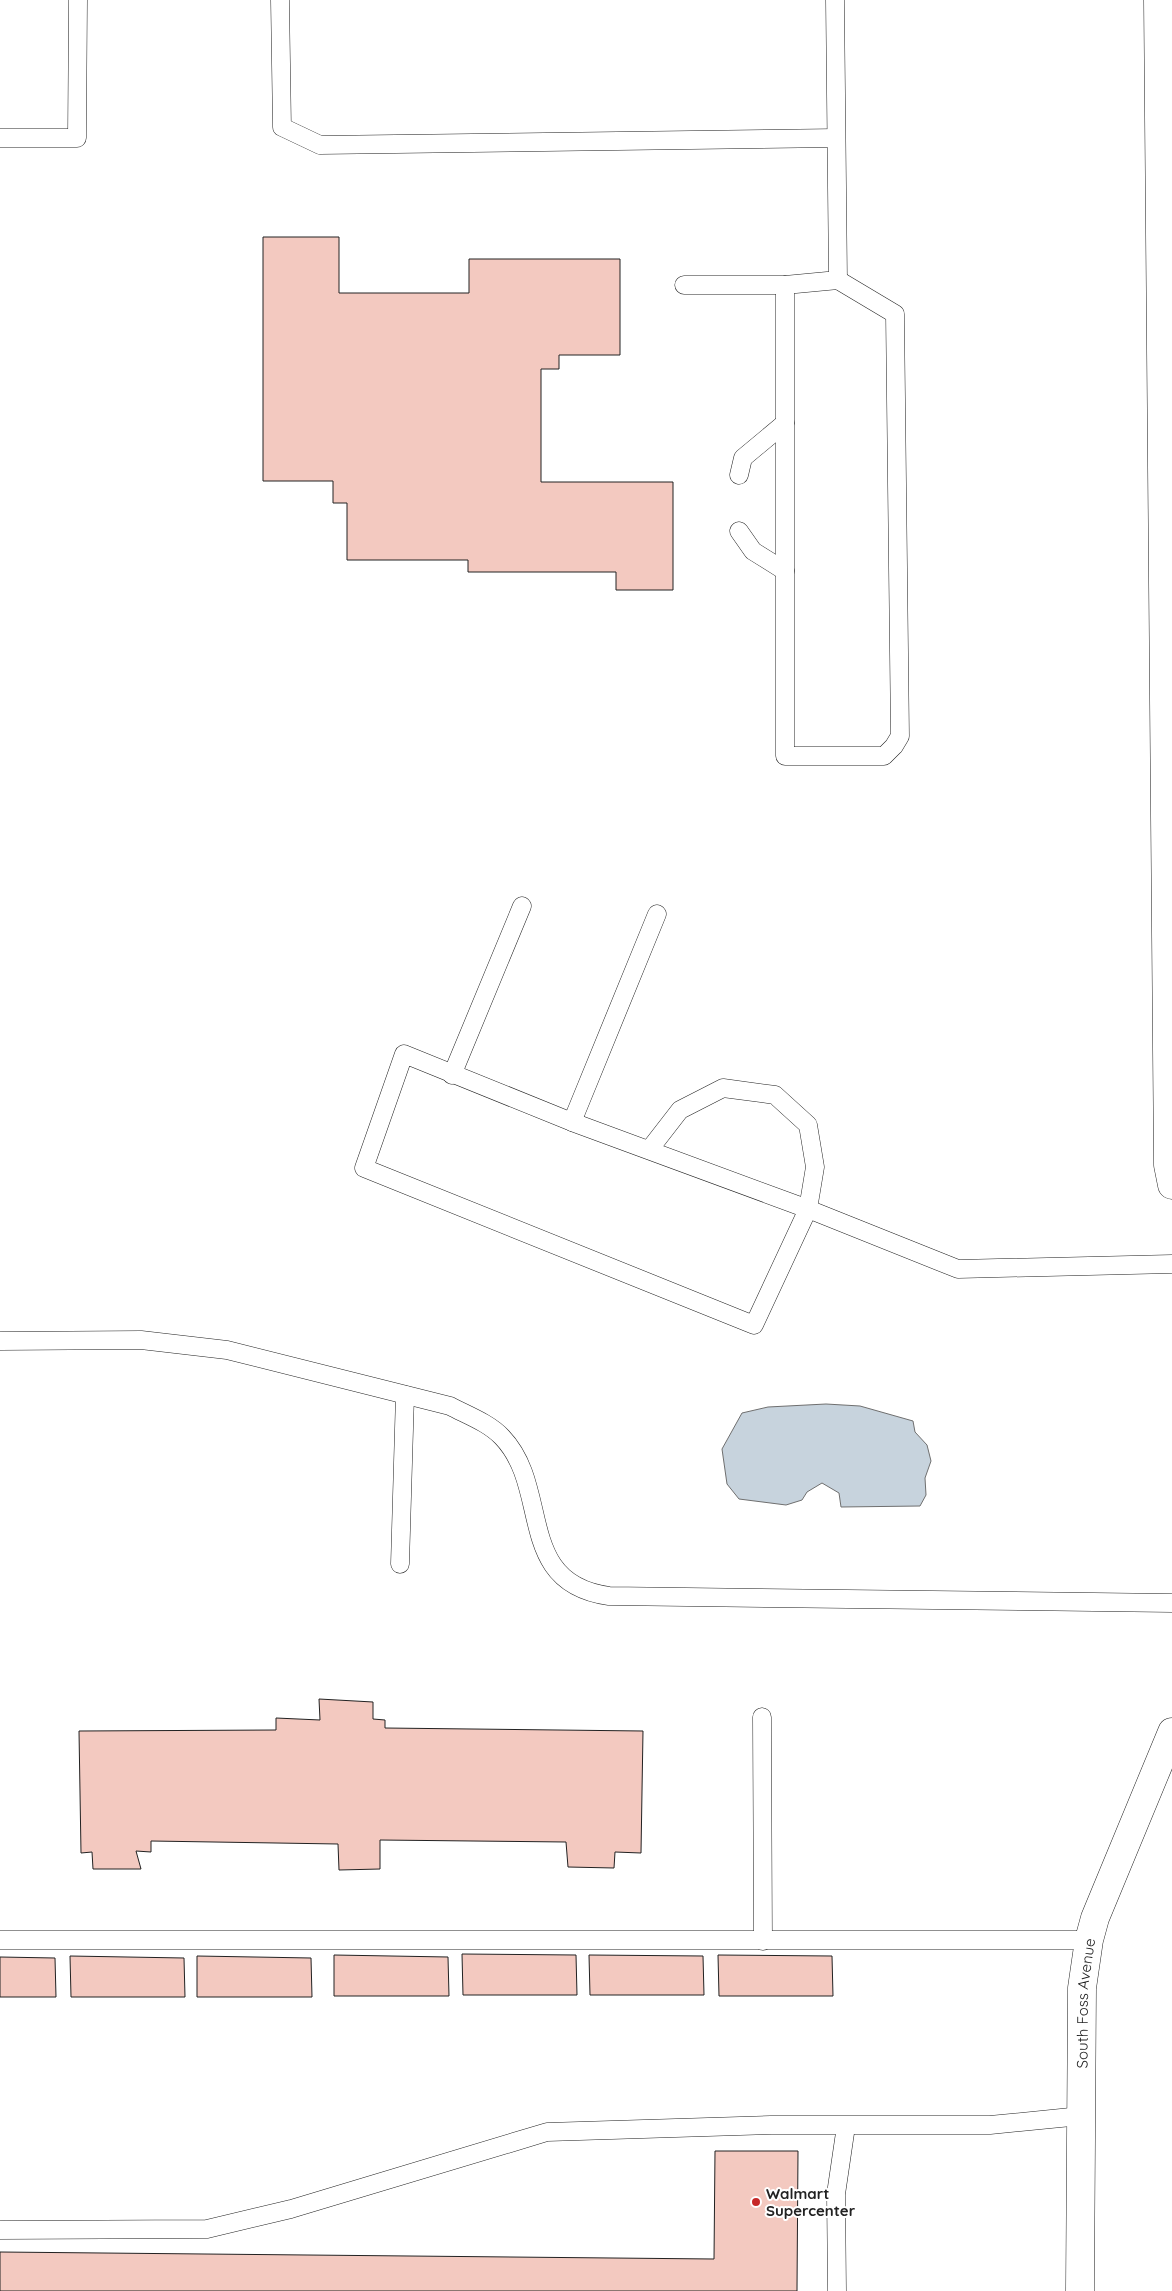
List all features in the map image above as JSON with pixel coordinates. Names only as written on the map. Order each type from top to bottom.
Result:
[{"type":"street","points":[[1158,0],[1168,1165],[1172,1185]]},
{"type":"street","name":"South Foss Avenue","points":[[1080,2291],[1082,1988],[1089,1940],[1095,1918],[1172,1732]]},
{"type":"lane","points":[[0,138],[77,138],[78,0]]},
{"type":"lane","points":[[280,0],[282,127],[320,146],[836,138]]},
{"type":"lane","points":[[835,0],[838,280]]},
{"type":"lane","points":[[684,285],[785,285],[838,280],[895,314],[900,736],[884,756],[785,756],[785,285]]},
{"type":"lane","points":[[739,475],[743,458],[785,423]]},
{"type":"lane","points":[[739,531],[753,551],[785,571]]},
{"type":"lane","points":[[452,1075],[522,906]]},
{"type":"lane","points":[[572,1122],[657,914]]},
{"type":"lane","points":[[649,1150],[680,1110],[723,1088],[776,1096],[808,1125],[815,1167],[808,1209],[754,1325],[364,1168],[404,1054],[572,1122],[808,1209],[958,1269],[1172,1264]]},
{"type":"lane","points":[[0,1342],[141,1340],[226,1350],[450,1406],[478,1420],[502,1437],[517,1460],[528,1486],[541,1544],[556,1570],[572,1584],[590,1593],[609,1596],[1172,1603]]},
{"type":"lane","points":[[400,1564],[405,1395]]},
{"type":"lane","points":[[762,1717],[763,1941]]},
{"type":"lane","points":[[0,1940],[1089,1940]]},
{"type":"lane","points":[[0,2230],[207,2229],[291,2209],[547,2132],[771,2126],[990,2126],[1081,2116]]},
{"type":"lane","points":[[837,2291],[836,2194],[846,2126]]},
{"type":"shaded area","points":[[826,1404],[860,1406],[913,1421],[915,1432],[927,1445],[931,1461],[925,1478],[926,1495],[920,1506],[841,1507],[839,1493],[822,1483],[807,1492],[802,1500],[786,1505],[739,1499],[727,1484],[722,1449],[742,1413],[768,1407]]},
{"type":"building","points":[[263,237],[339,237],[339,293],[469,293],[469,259],[620,259],[620,355],[559,355],[559,369],[541,369],[541,482],[673,482],[673,590],[616,590],[616,572],[468,572],[468,560],[347,560],[347,503],[333,503],[333,481],[263,481]]},
{"type":"building","points":[[319,1699],[373,1702],[373,1719],[385,1720],[385,1728],[643,1731],[641,1853],[615,1852],[614,1868],[568,1867],[566,1842],[380,1840],[380,1869],[339,1870],[338,1844],[151,1841],[151,1852],[136,1851],[141,1869],[93,1869],[92,1852],[81,1853],[79,1731],[276,1730],[276,1718],[320,1720]]},
{"type":"building","points":[[462,1954],[576,1955],[577,1995],[463,1995]]},
{"type":"building","points":[[334,1955],[448,1957],[449,1996],[334,1996]]},
{"type":"building","points":[[589,1955],[703,1956],[704,1995],[590,1995]]},
{"type":"building","points":[[718,1955],[832,1956],[833,1996],[719,1996]]},
{"type":"building","points":[[70,1956],[184,1958],[185,1997],[71,1997]]},
{"type":"building","points":[[197,1956],[311,1958],[312,1997],[197,1997]]},
{"type":"building","points":[[0,1957],[55,1958],[56,1997],[0,1997]]},
{"type":"building","name":"Walmart Supercenter","points":[[715,2151],[798,2151],[797,2291],[0,2291],[0,2252],[714,2259]]},
{"type":"place","name":"Walmart Supercenter","points":[[756,2202]]}]
